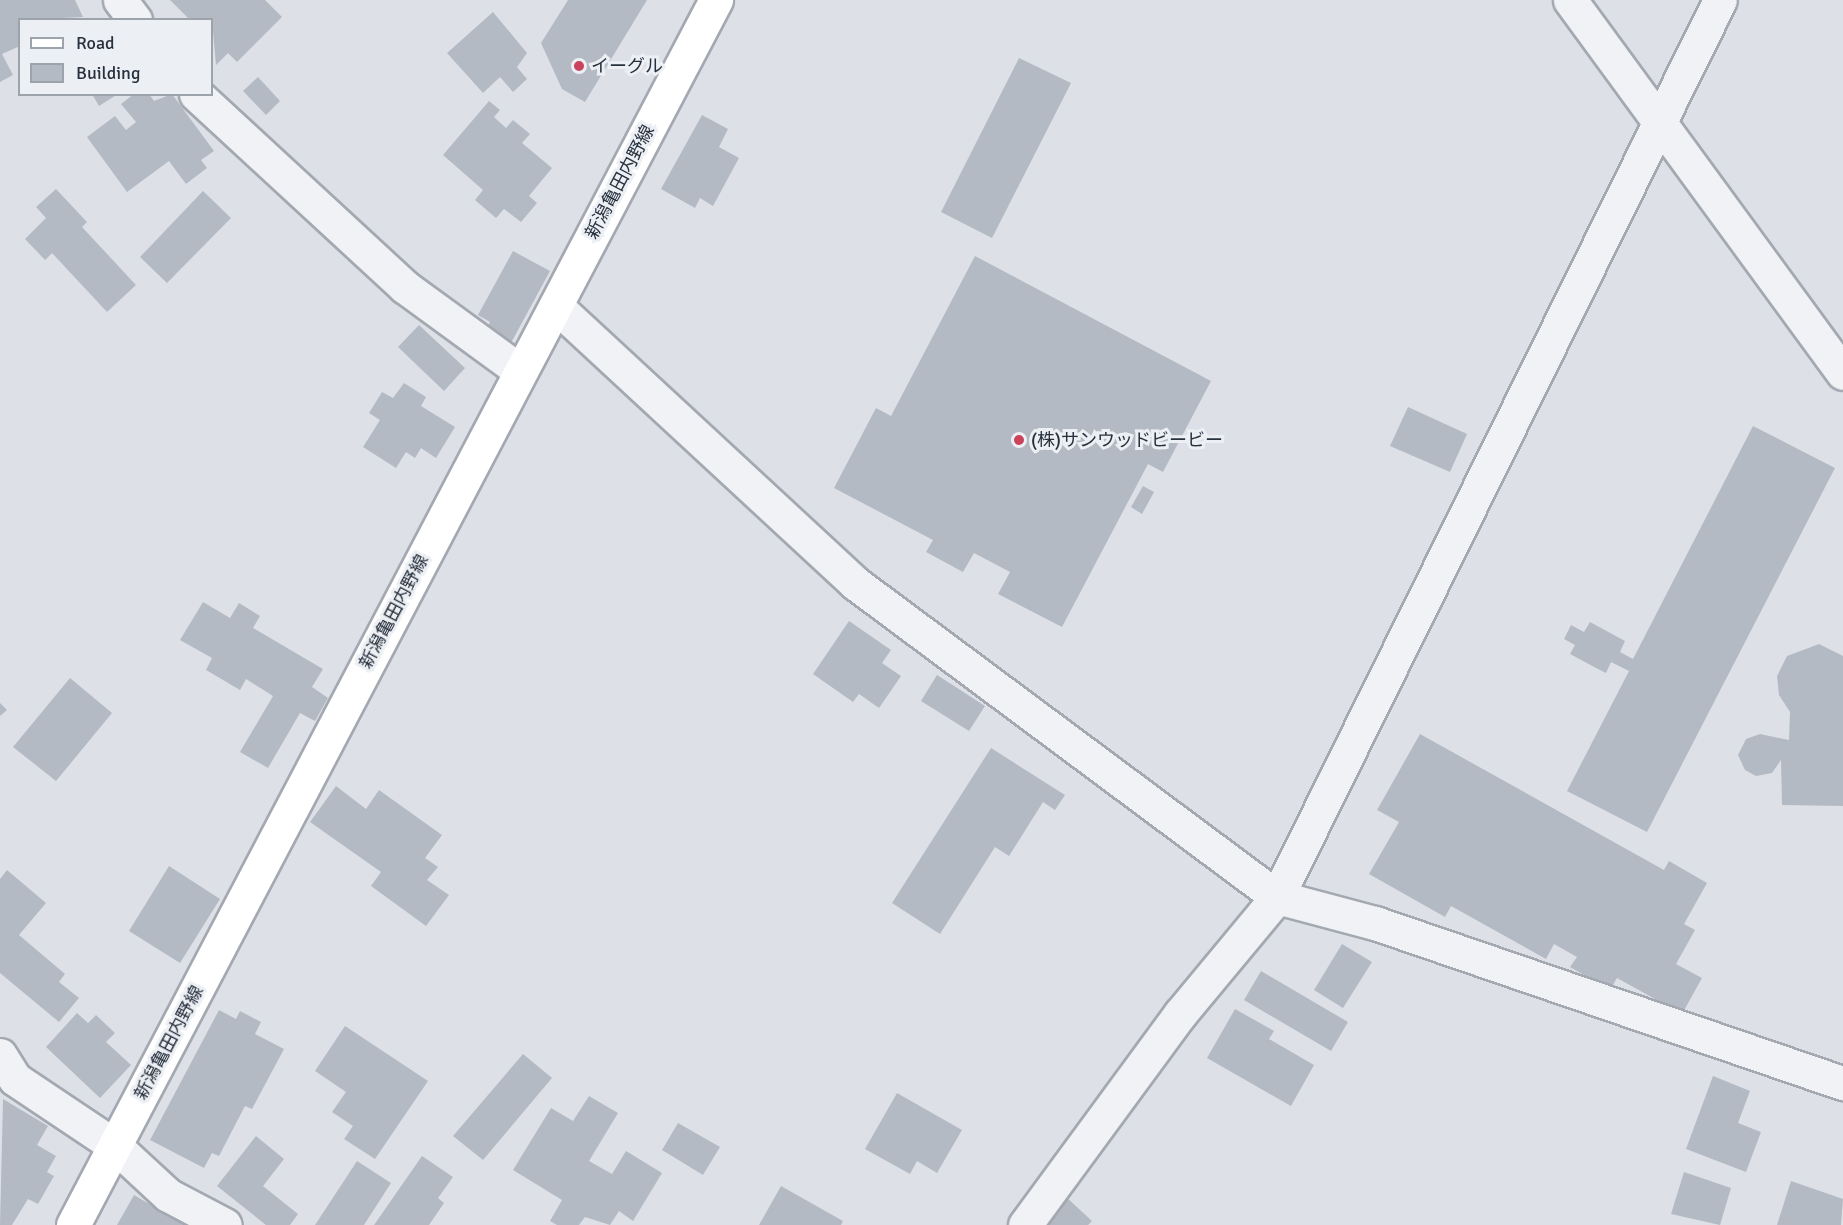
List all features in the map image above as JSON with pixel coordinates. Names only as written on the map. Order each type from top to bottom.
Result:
[{"type":"main road","name":"新潟亀田内野線","points":[[73,1225],[716,0]]},
{"type":"street","points":[[120,0],[134,18]]},
{"type":"street","points":[[1570,0],[1843,373]]},
{"type":"street","points":[[1024,1225],[1180,1014],[1277,897],[1720,0]]},
{"type":"street","points":[[198,96],[405,286],[520,371]]},
{"type":"street","points":[[556,306],[855,583],[1277,897],[1375,923],[1843,1083]]},
{"type":"street","points":[[0,1055],[15,1079],[115,1146],[168,1195],[225,1225]]},
{"type":"building","points":[[0,0],[75,0],[83,17],[18,18],[18,47],[2,54],[13,75],[0,82]]},
{"type":"building","points":[[170,0],[265,0],[282,17],[237,62],[228,53],[216,65],[213,18],[188,18]]},
{"type":"building","name":"イーグル","points":[[568,0],[647,0],[585,102],[562,89],[541,43]]},
{"type":"building","points":[[493,12],[527,53],[517,67],[527,79],[513,92],[500,77],[483,93],[447,53]]},
{"type":"building","points":[[1019,58],[1071,83],[992,238],[941,212]]},
{"type":"building","points":[[258,77],[280,101],[266,115],[243,91]]},
{"type":"building","points":[[93,96],[115,96],[99,106]]},
{"type":"building","points":[[131,96],[150,96],[154,101],[173,96],[214,151],[201,160],[207,168],[186,184],[169,161],[127,192],[87,137],[115,116],[126,130],[136,122],[121,104]]},
{"type":"building","points":[[489,101],[500,110],[494,117],[506,128],[513,120],[530,134],[522,143],[552,168],[529,196],[537,203],[521,222],[504,209],[496,218],[475,200],[483,190],[443,155]]},
{"type":"building","points":[[702,115],[728,129],[719,147],[739,158],[713,206],[700,198],[695,208],[661,189]]},
{"type":"building","points":[[56,189],[87,222],[82,227],[136,285],[107,312],[52,253],[45,260],[25,239],[46,218],[36,207]]},
{"type":"building","points":[[203,191],[231,218],[167,283],[140,257]]},
{"type":"building","points":[[513,251],[550,271],[511,343],[486,330],[490,322],[478,315]]},
{"type":"building","name":"(株)サンウッドビービー","points":[[975,256],[1211,381],[1163,472],[1148,464],[1062,627],[998,594],[1010,572],[974,553],[963,572],[926,552],[933,540],[834,488],[876,408],[891,416]]},
{"type":"building","points":[[419,325],[465,368],[444,391],[398,347]]},
{"type":"building","points":[[404,383],[426,397],[421,406],[455,427],[436,458],[421,448],[415,458],[406,452],[396,468],[363,447],[380,420],[369,413],[382,392],[393,398]]},
{"type":"building","points":[[1408,407],[1467,434],[1450,472],[1390,446]]},
{"type":"building","points":[[1753,426],[1835,468],[1647,832],[1567,791],[1629,671],[1611,662],[1606,673],[1570,654],[1575,645],[1564,639],[1571,625],[1584,632],[1590,622],[1625,641],[1620,652],[1633,659]]},
{"type":"building","points":[[1143,486],[1154,492],[1142,514],[1131,507]]},
{"type":"building","points":[[203,602],[230,618],[239,603],[260,616],[253,628],[323,669],[312,687],[328,698],[315,721],[300,713],[268,768],[240,752],[273,696],[246,679],[240,690],[206,670],[212,658],[180,640]]},
{"type":"building","points":[[849,621],[891,650],[882,663],[901,676],[879,708],[859,694],[853,702],[813,674]]},
{"type":"building","points":[[1819,644],[1843,656],[1843,806],[1782,805],[1781,760],[1772,773],[1756,776],[1745,770],[1738,755],[1746,739],[1760,734],[1789,740],[1790,712],[1779,695],[1777,676],[1787,656]]},
{"type":"building","points":[[937,675],[985,706],[969,731],[921,701]]},
{"type":"building","points":[[70,678],[112,713],[56,781],[13,747]]},
{"type":"building","points":[[0,703],[7,710],[0,716]]},
{"type":"building","points":[[1420,734],[1664,870],[1669,861],[1707,883],[1684,924],[1695,930],[1676,964],[1702,978],[1682,1014],[1617,978],[1610,990],[1570,967],[1577,957],[1554,944],[1546,959],[1451,906],[1445,917],[1369,874],[1399,822],[1377,810]]},
{"type":"building","points":[[991,748],[1065,795],[1055,810],[1043,802],[1009,856],[995,847],[940,934],[892,903]]},
{"type":"building","points":[[336,786],[366,809],[379,790],[442,835],[425,858],[438,867],[427,880],[449,895],[426,926],[371,886],[381,872],[310,822]]},
{"type":"building","points":[[169,866],[220,899],[180,963],[129,931]]},
{"type":"building","points":[[7,870],[46,903],[19,935],[65,974],[59,982],[79,998],[59,1022],[0,973],[0,879]]},
{"type":"building","points":[[1342,944],[1372,962],[1343,1008],[1314,990]]},
{"type":"building","points":[[1261,971],[1348,1022],[1331,1051],[1244,1000]]},
{"type":"building","points":[[1235,1009],[1274,1031],[1269,1039],[1314,1065],[1291,1106],[1207,1058]]},
{"type":"building","points":[[219,1010],[236,1019],[240,1011],[261,1022],[255,1034],[284,1049],[252,1109],[245,1106],[219,1156],[212,1153],[204,1168],[150,1140]]},
{"type":"building","points":[[77,1013],[88,1023],[96,1015],[115,1033],[106,1042],[131,1065],[100,1098],[46,1047]]},
{"type":"building","points":[[345,1026],[428,1081],[375,1159],[344,1139],[353,1126],[332,1112],[346,1092],[315,1071]]},
{"type":"building","points":[[523,1054],[552,1078],[483,1160],[453,1136]]},
{"type":"building","points":[[1713,1076],[1750,1091],[1738,1123],[1761,1132],[1746,1172],[1686,1149]]},
{"type":"building","points":[[897,1093],[962,1130],[937,1173],[917,1161],[910,1174],[865,1149]]},
{"type":"building","points":[[589,1096],[618,1113],[589,1161],[612,1174],[626,1151],[662,1173],[633,1221],[619,1211],[610,1225],[585,1217],[579,1225],[557,1225],[550,1221],[562,1200],[513,1170],[551,1108],[573,1121]]},
{"type":"building","points":[[3,1099],[48,1126],[37,1145],[56,1156],[47,1172],[54,1176],[38,1204],[28,1199],[12,1225],[0,1225]]},
{"type":"building","points":[[678,1123],[720,1147],[703,1175],[662,1150]]},
{"type":"building","points":[[256,1136],[284,1159],[263,1186],[298,1214],[290,1225],[266,1225],[217,1186]]},
{"type":"building","points":[[422,1156],[453,1177],[438,1198],[444,1203],[429,1225],[374,1225]]},
{"type":"building","points":[[357,1161],[391,1183],[364,1225],[315,1225]]},
{"type":"building","points":[[1684,1172],[1731,1188],[1720,1225],[1671,1214]]},
{"type":"building","points":[[1791,1181],[1843,1199],[1841,1225],[1777,1225]]},
{"type":"building","points":[[781,1186],[843,1221],[841,1225],[759,1225]]},
{"type":"building","points":[[134,1195],[185,1225],[117,1225]]},
{"type":"building","points":[[1065,1196],[1092,1221],[1088,1225],[1039,1225]]},
{"type":"place","name":"イーグル","points":[[579,66]]},
{"type":"place","name":"(株)サンウッドビービー","points":[[1019,440]]}]
